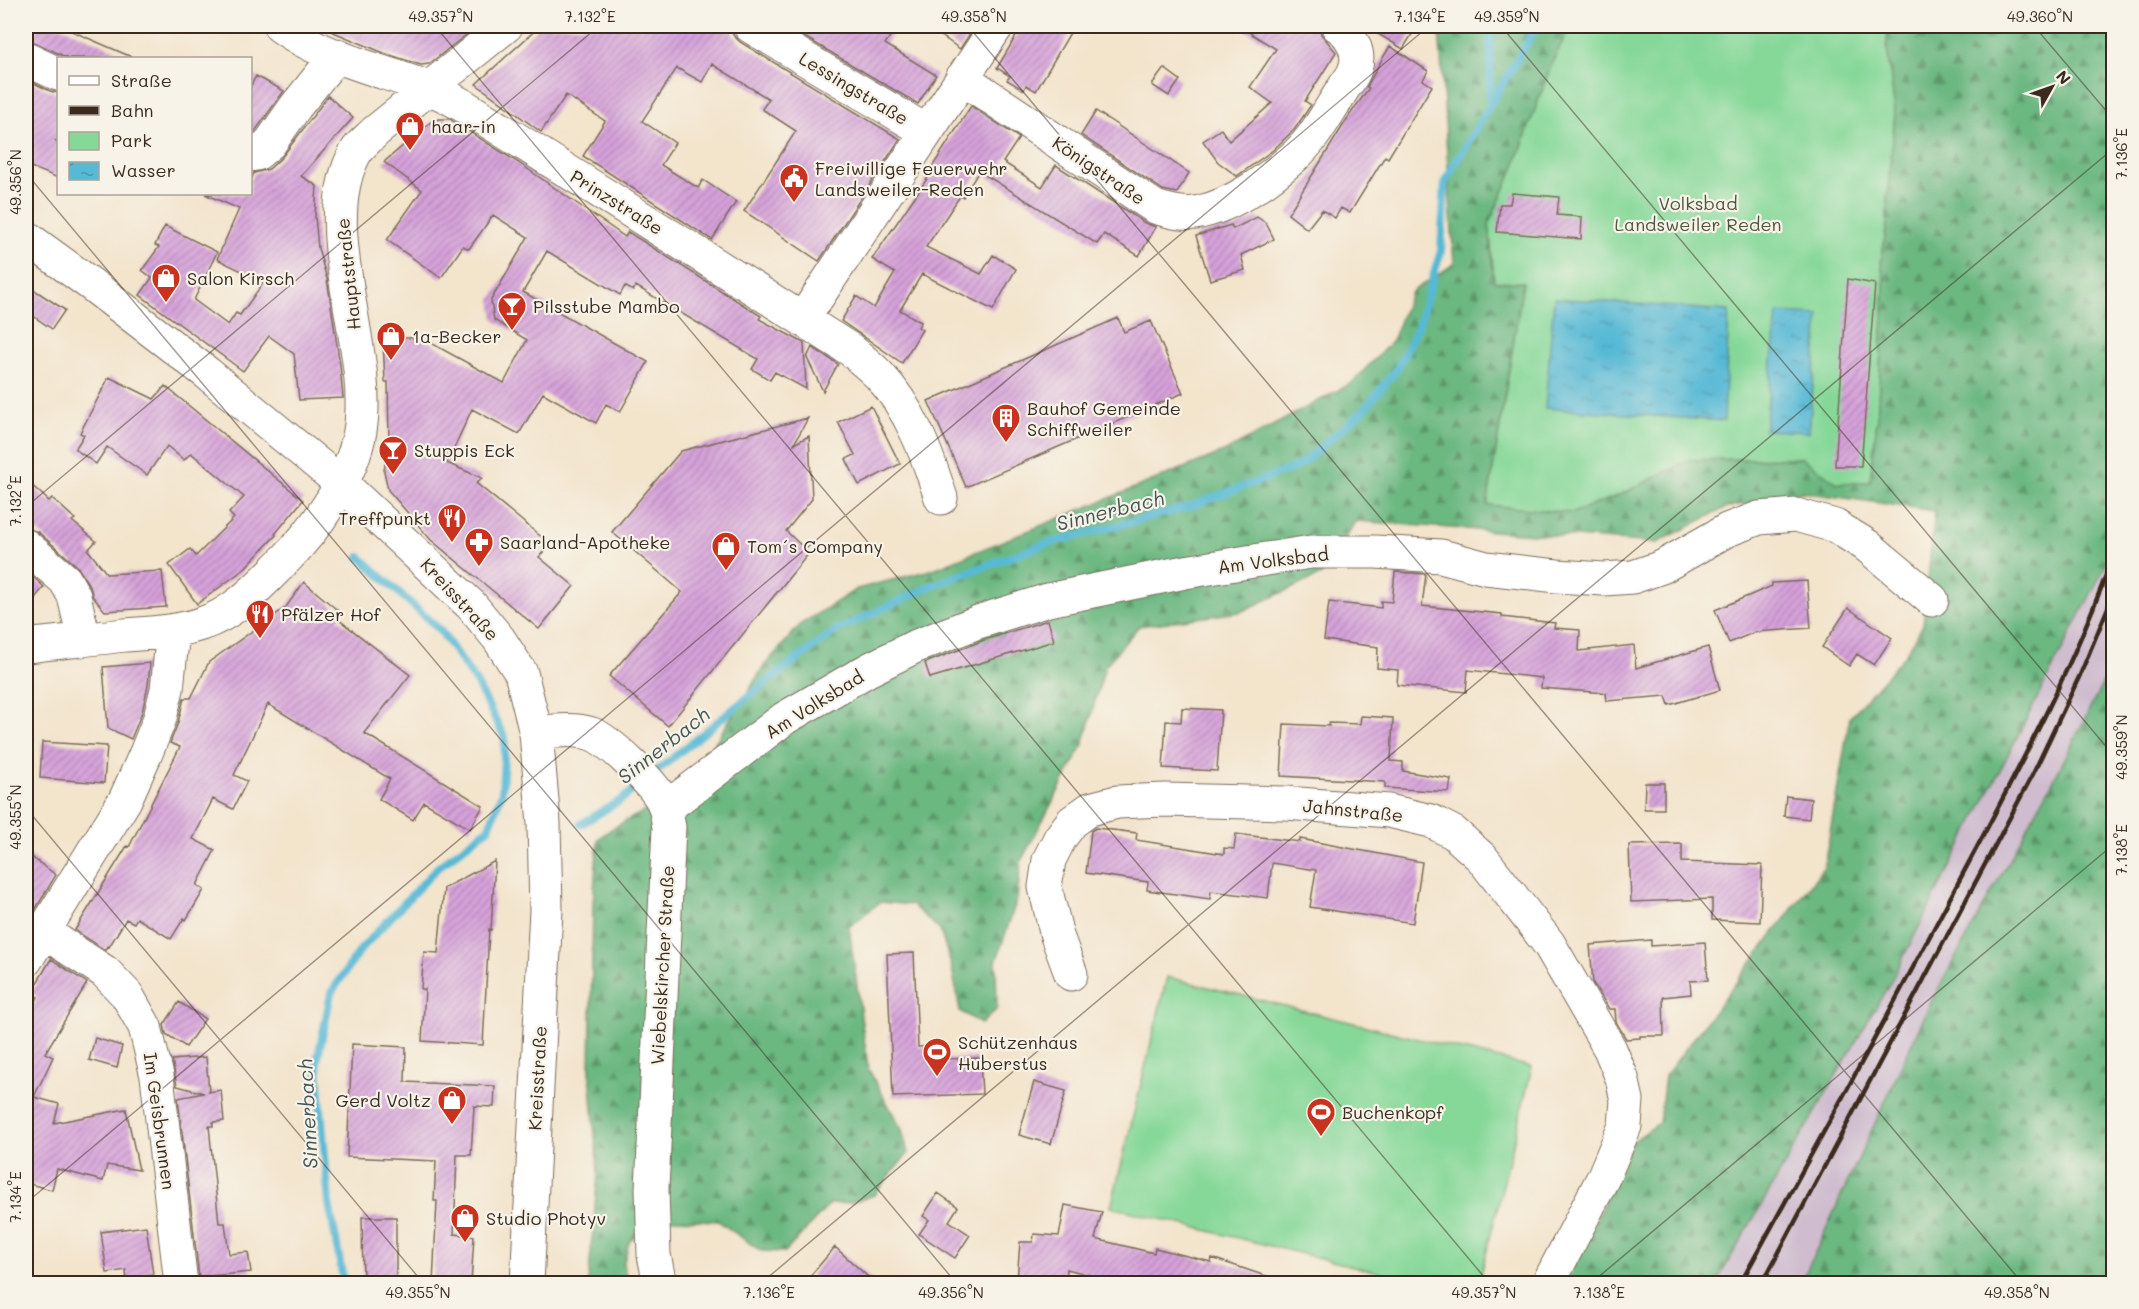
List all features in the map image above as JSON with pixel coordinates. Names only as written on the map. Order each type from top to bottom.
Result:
[{"type":"street","name":"Prinzstraße","points":[[280,26],[298,39],[429,88],[464,106],[851,350],[879,375],[905,409],[927,455],[941,498]]},
{"type":"street","name":"Hauptstraße","points":[[26,646],[173,631],[202,624],[228,612],[256,588],[315,527],[341,483],[353,457],[360,431],[362,395],[341,238],[342,194],[349,168],[358,148],[376,131],[506,26]]},
{"type":"street","name":"Lessingstraße","points":[[750,26],[926,131]]},
{"type":"street","points":[[803,319],[997,26]]},
{"type":"street","name":"Königstraße","points":[[962,78],[1155,207],[1175,213],[1199,213],[1233,199],[1267,179],[1297,154],[1317,129],[1356,69],[1357,53],[1348,32],[1338,26]]},
{"type":"street","points":[[254,155],[270,143],[337,55]]},
{"type":"street","points":[[26,59],[57,74]]},
{"type":"street","name":"Kreisstraße","points":[[26,237],[207,373],[341,483],[471,605],[499,639],[520,673],[536,733],[544,823],[546,909],[527,1284]]},
{"type":"street","name":"Am Volksbad","points":[[660,799],[785,718],[868,670],[914,647],[978,622],[1048,600],[1185,572],[1311,552],[1375,552],[1441,556],[1486,568],[1557,576],[1604,579],[1633,577],[1662,567],[1727,530],[1759,518],[1796,514],[1835,526],[1866,546],[1932,600]]},
{"type":"street","points":[[26,546],[65,580],[74,596],[84,639]]},
{"type":"street","points":[[26,960],[125,800],[146,753],[160,718],[167,689],[173,631]]},
{"type":"street","points":[[536,733],[576,731],[590,733],[609,744],[630,763],[660,799]]},
{"type":"street","name":"Wiebelskircher Straße","points":[[660,799],[669,828],[652,1189],[654,1255],[660,1284]]},
{"type":"street","name":"Jahnstraße","points":[[1071,974],[1045,887],[1050,860],[1060,838],[1072,822],[1090,809],[1129,801],[1286,803],[1389,811],[1431,821],[1454,833],[1482,858],[1549,944],[1610,1049],[1622,1078],[1627,1100],[1625,1126],[1603,1178],[1548,1284]]},
{"type":"street","name":"Im Geisbrunnen","points":[[44,932],[105,972],[127,995],[145,1027],[157,1076],[181,1284]]},
{"type":"shaded area","points":[[2113,537],[2113,663],[2058,772],[1932,1000],[1801,1283],[1716,1284],[1890,983],[2106,565]]},
{"type":"green space","points":[[1439,26],[1570,26],[1551,65],[1514,168],[1489,223],[1494,282],[1523,282],[1487,505],[1573,513],[1622,494],[1689,460],[1802,458],[1837,483],[1870,482],[1877,420],[1883,317],[1884,280],[1881,262],[1887,224],[1895,112],[1887,46],[1887,26],[2113,26],[2114,537],[2106,565],[1890,983],[1716,1283],[1566,1283],[1633,1141],[1659,1123],[1665,1076],[1824,867],[1850,717],[1905,655],[1923,625],[1935,511],[1803,492],[1725,508],[1657,543],[1356,521],[1321,575],[1240,612],[1139,626],[1105,666],[1083,745],[1021,861],[1017,899],[996,962],[997,1009],[981,1024],[960,1011],[952,968],[940,930],[912,905],[880,902],[849,927],[868,1068],[902,1130],[908,1153],[874,1195],[850,1203],[830,1204],[785,1252],[761,1251],[718,1221],[655,1218],[629,1242],[623,1265],[629,1283],[588,1284],[598,1173],[590,1071],[593,904],[598,839],[613,828],[658,804],[698,769],[765,665],[801,624],[857,589],[931,570],[1226,451],[1352,383],[1392,341],[1411,292],[1454,264]]},
{"type":"green space","name":"Volksbad Landsweiler Reden","points":[[1570,26],[1887,26],[1887,46],[1895,112],[1887,224],[1881,262],[1884,280],[1883,317],[1877,420],[1870,482],[1837,483],[1802,458],[1690,460],[1622,494],[1573,513],[1487,506],[1523,283],[1494,282],[1489,223],[1514,168],[1551,65]]},
{"type":"green space","points":[[2113,663],[2113,1283],[1801,1283],[1932,1000],[2058,772]]},
{"type":"green space","name":"Buchenkopf","points":[[1167,977],[1532,1067],[1479,1283],[1422,1283],[1111,1207]]},
{"type":"water","points":[[1554,298],[1729,311],[1724,421],[1545,408]]},
{"type":"water","points":[[1777,313],[1819,315],[1809,432],[1765,430]]},
{"type":"building","points":[[26,26],[60,26],[132,57],[66,57],[26,40]]},
{"type":"building","points":[[319,26],[477,26],[429,64],[421,65],[384,53]]},
{"type":"building","points":[[540,26],[731,26],[733,35],[740,42],[900,139],[819,261],[744,211],[796,131],[762,109],[769,99],[712,64],[702,82],[677,68],[642,121],[675,143],[661,165],[698,188],[703,180],[736,202],[712,240],[583,156],[605,121],[566,95],[541,132],[476,84]]},
{"type":"building","points":[[786,26],[897,26],[885,44],[936,75],[918,104]]},
{"type":"building","points":[[927,26],[975,26],[960,49]]},
{"type":"building","points":[[1022,26],[1074,26],[1036,91],[1026,85],[1024,90],[1007,80],[1010,76],[997,68]]},
{"type":"building","points":[[1239,26],[1320,26],[1321,34],[1336,52],[1305,101],[1311,105],[1294,130],[1273,150],[1237,176],[1218,162],[1203,141],[1221,129],[1229,141],[1272,103],[1250,87],[1276,49]]},
{"type":"building","points":[[1365,26],[1417,26],[1403,49]]},
{"type":"building","points":[[1390,46],[1428,71],[1423,80],[1432,86],[1388,158],[1385,156],[1350,213],[1341,208],[1335,218],[1322,210],[1307,229],[1288,214],[1369,88],[1367,87]]},
{"type":"building","points":[[1164,68],[1180,80],[1169,96],[1152,85]]},
{"type":"building","points":[[256,76],[284,91],[252,133],[252,83]]},
{"type":"building","points":[[26,79],[57,93],[57,178],[26,165]]},
{"type":"building","points":[[328,96],[353,118],[301,176],[317,186],[315,216],[318,248],[327,279],[343,398],[299,400],[294,354],[269,336],[243,371],[140,295],[152,278],[142,270],[159,247],[155,245],[165,226],[217,252],[194,300],[228,325],[236,313],[240,315],[264,282],[217,259],[239,209],[207,195],[252,195],[254,173],[269,169],[282,157]]},
{"type":"building","points":[[971,106],[1019,138],[1003,162],[1042,187],[1056,165],[1145,223],[1156,227],[1139,256],[1104,234],[1097,244],[979,171],[926,247],[981,274],[993,255],[1016,269],[993,310],[922,274],[900,310],[921,322],[918,327],[922,330],[902,363],[841,321],[856,296],[874,308],[895,273],[872,259],[929,176],[927,175]]},
{"type":"building","points":[[1096,111],[1189,173],[1177,193],[1163,190],[1081,135]]},
{"type":"building","points":[[450,119],[519,163],[625,237],[628,232],[761,316],[759,319],[804,343],[806,389],[775,372],[770,380],[752,369],[758,359],[636,286],[633,291],[625,286],[620,295],[547,251],[523,292],[648,362],[620,412],[606,404],[596,423],[543,393],[519,434],[472,409],[447,463],[482,478],[476,483],[550,544],[539,557],[574,586],[539,629],[431,540],[388,490],[384,471],[389,441],[388,382],[385,382],[383,340],[420,337],[504,383],[527,340],[494,320],[491,300],[528,237],[493,215],[469,249],[463,246],[441,278],[387,240],[422,190],[384,162],[432,121]]},
{"type":"building","points":[[1512,193],[1559,197],[1557,215],[1582,217],[1581,239],[1497,232],[1500,204],[1510,204]]},
{"type":"building","points":[[1257,217],[1266,223],[1274,239],[1241,255],[1245,270],[1210,280],[1196,236],[1231,225],[1233,229]]},
{"type":"building","points":[[1848,279],[1875,284],[1861,466],[1835,466]]},
{"type":"building","points":[[33,289],[65,310],[52,329],[26,311],[26,300]]},
{"type":"building","name":"Bauhof Gemeinde Schiffweiler","points":[[1118,318],[1124,332],[1151,321],[1183,393],[966,487],[928,401]]},
{"type":"building","points":[[812,347],[838,364],[823,391],[807,358]]},
{"type":"building","points":[[109,377],[154,399],[165,386],[303,500],[276,535],[243,570],[197,604],[169,565],[190,549],[196,556],[234,518],[229,513],[244,497],[191,453],[184,460],[167,446],[147,475],[107,447],[96,464],[75,449],[84,435],[80,433]]},
{"type":"building","points":[[871,406],[900,464],[859,485],[846,459],[855,455],[838,422]]},
{"type":"building","name":"Tom´s Company","points":[[808,418],[794,444],[809,436],[812,499],[786,531],[809,553],[668,726],[609,676],[682,592],[612,532],[681,451]]},
{"type":"building","points":[[26,480],[49,501],[52,498],[75,519],[72,521],[96,541],[88,550],[107,574],[162,571],[166,607],[105,611],[93,597],[90,587],[77,566],[38,532],[26,528]]},
{"type":"building","points":[[26,570],[44,587],[26,609]]},
{"type":"building","points":[[1395,572],[1426,574],[1422,606],[1502,614],[1502,617],[1555,623],[1554,628],[1580,630],[1579,651],[1634,645],[1636,668],[1708,647],[1720,690],[1669,705],[1666,696],[1607,701],[1606,693],[1541,688],[1542,678],[1468,670],[1466,692],[1397,685],[1398,670],[1377,668],[1378,647],[1324,640],[1329,602],[1381,608],[1381,601],[1392,602]]},
{"type":"building","points":[[1807,581],[1811,628],[1755,632],[1729,643],[1715,610],[1772,586],[1772,583]]},
{"type":"building","points":[[304,582],[342,614],[338,619],[410,675],[364,733],[483,806],[470,829],[424,802],[413,820],[379,799],[390,779],[268,704],[234,775],[247,781],[233,809],[213,799],[193,839],[215,850],[197,885],[204,890],[186,920],[184,918],[171,939],[137,918],[134,923],[126,919],[105,950],[75,930],[127,846],[129,847],[180,747],[170,743],[184,698],[191,698],[209,662],[286,607]]},
{"type":"building","points":[[1848,608],[1892,638],[1874,665],[1857,654],[1849,666],[1822,647]]},
{"type":"building","points":[[1048,620],[1054,641],[930,678],[925,663],[984,640]]},
{"type":"building","points":[[150,663],[142,712],[131,739],[108,728],[103,667]]},
{"type":"building","points":[[1182,708],[1221,710],[1217,771],[1163,768],[1166,721],[1181,722]]},
{"type":"building","points":[[1361,716],[1393,718],[1391,761],[1403,762],[1403,771],[1451,779],[1449,792],[1385,788],[1385,782],[1281,776],[1284,724],[1329,726],[1329,723],[1360,724]]},
{"type":"building","points":[[42,742],[107,746],[104,783],[40,778]]},
{"type":"building","points":[[1645,783],[1664,783],[1664,809],[1644,809]]},
{"type":"building","points":[[1786,796],[1811,799],[1809,819],[1784,816]]},
{"type":"building","points":[[1096,828],[1137,833],[1136,840],[1224,854],[1224,848],[1234,849],[1236,834],[1300,842],[1300,839],[1422,862],[1413,923],[1310,907],[1316,870],[1272,863],[1268,898],[1211,891],[1210,899],[1147,890],[1148,882],[1086,873],[1091,831]]},
{"type":"building","points":[[1682,844],[1682,862],[1762,865],[1760,922],[1712,920],[1712,899],[1631,902],[1629,845]]},
{"type":"building","points":[[26,853],[56,875],[26,925]]},
{"type":"building","points":[[495,861],[483,1045],[422,1041],[425,989],[421,989],[424,952],[438,953],[444,888]]},
{"type":"building","points":[[1651,940],[1651,946],[1705,942],[1708,980],[1690,981],[1691,994],[1663,997],[1664,1036],[1640,1036],[1640,1038],[1626,1039],[1616,1022],[1615,1009],[1609,1009],[1593,983],[1590,945]]},
{"type":"building","name":"Schützenhaus Huberstus","points":[[914,953],[918,1047],[938,1046],[939,1059],[980,1058],[982,1094],[893,1097],[887,954]]},
{"type":"building","points":[[51,959],[87,983],[45,1053],[53,1057],[34,1097],[59,1104],[54,1123],[126,1109],[139,1170],[107,1165],[103,1181],[57,1169],[52,1190],[26,1183],[26,1018],[38,997],[31,993]]},
{"type":"building","points":[[179,1002],[205,1019],[186,1047],[166,1034],[164,1025]]},
{"type":"building","points":[[95,1038],[122,1046],[117,1068],[89,1060]]},
{"type":"building","points":[[352,1044],[406,1047],[405,1082],[495,1086],[494,1107],[474,1106],[471,1155],[457,1155],[454,1234],[474,1236],[471,1284],[433,1284],[437,1201],[434,1201],[436,1161],[347,1157]]},
{"type":"building","points":[[206,1057],[209,1092],[221,1090],[224,1121],[213,1122],[213,1126],[209,1126],[219,1223],[225,1223],[229,1254],[248,1252],[251,1272],[199,1277],[178,1098],[204,1093],[177,1086],[172,1060]]},
{"type":"building","points":[[1034,1082],[1066,1091],[1051,1144],[1019,1135]]},
{"type":"building","points":[[938,1193],[958,1207],[949,1221],[970,1235],[955,1258],[919,1234],[929,1220],[923,1216]]},
{"type":"building","points":[[1065,1205],[1102,1212],[1095,1239],[1154,1253],[1155,1248],[1211,1262],[1212,1258],[1278,1280],[1277,1284],[1123,1284],[1067,1269],[1066,1284],[1017,1281],[1020,1242],[1033,1242],[1034,1234],[1059,1236]]},
{"type":"building","points":[[362,1217],[396,1217],[396,1284],[363,1284]]},
{"type":"building","points":[[146,1226],[153,1274],[147,1275],[149,1284],[127,1284],[126,1270],[107,1273],[101,1232]]},
{"type":"building","points":[[835,1247],[876,1284],[821,1284],[811,1275]]},
{"type":"waterway","points":[[1490,104],[1491,26]]},
{"type":"waterway","name":"Sinnerbach","points":[[653,774],[765,683],[837,630],[931,586],[1042,545],[1185,508],[1299,466],[1363,411],[1397,369],[1417,329],[1441,251],[1445,181],[1537,26]]},
{"type":"waterway","name":"Sinnerbach","points":[[344,1284],[329,1203],[317,1062],[331,993],[361,949],[438,867],[489,828],[502,792],[505,738],[476,682],[440,630],[360,557]]},
{"type":"waterway","name":"Sinnerbach","points":[[581,824],[621,800],[641,784]]},
{"type":"railway","points":[[1740,1284],[2023,760],[2081,637],[2114,553]]},
{"type":"railway","points":[[1762,1284],[2033,774],[2080,675],[2114,593]]},
{"type":"place","name":"haar-in","points":[[410,152]]},
{"type":"place","name":"Freiwillige Feuerwehr Landsweiler-Reden","points":[[794,204]]},
{"type":"place","name":"Salon Kirsch","points":[[166,304]]},
{"type":"place","name":"Pilsstube Mambo","points":[[512,332]]},
{"type":"place","name":"1a-Becker","points":[[391,362]]},
{"type":"place","name":"Bauhof Gemeinde Schiffweiler","points":[[1006,444]]},
{"type":"place","name":"Stuppis Eck","points":[[393,476]]},
{"type":"place","name":"Treffpunkt","points":[[452,544]]},
{"type":"place","name":"Saarland-Apotheke","points":[[479,568]]},
{"type":"place","name":"Tom´s Company","points":[[726,572]]},
{"type":"place","name":"Pfälzer Hof","points":[[260,640]]},
{"type":"place","name":"Schützenhaus Huberstus","points":[[937,1078]]},
{"type":"place","name":"Gerd Voltz","points":[[452,1126]]},
{"type":"place","name":"Buchenkopf","points":[[1321,1138]]},
{"type":"place","name":"Studio Photyv","points":[[465,1244]]}]
